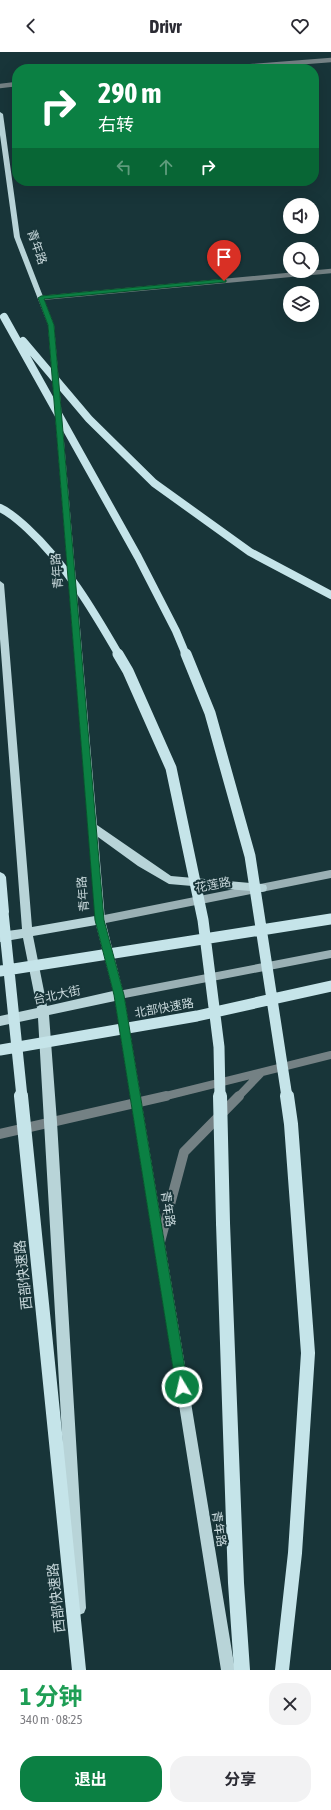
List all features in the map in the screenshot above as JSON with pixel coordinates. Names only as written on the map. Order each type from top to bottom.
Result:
[{"type":"highway","points":[[2,314],[90,419],[154,483],[250,552],[331,595]]},
{"type":"highway","points":[[2,314],[138,557],[176,631],[210,713],[250,856],[291,1124],[308,1353],[295,1553],[282,1670]]},
{"type":"highway","points":[[0,508],[9,512],[44,544],[95,613],[128,671],[171,768],[203,920],[219,1047],[223,1223],[235,1575],[242,1670]]},
{"type":"highway","name":"西部快速路","points":[[0,877],[79,1670]]},
{"type":"highway","points":[[0,971],[331,919]]},
{"type":"highway","name":"北部快速路","points":[[0,1050],[197,1016],[331,986]]},
{"type":"main road","name":"青年路","points":[[0,114],[17,237],[51,325],[100,920],[119,995],[228,1670]]},
{"type":"main road","points":[[0,584],[28,932],[43,1011],[51,1122],[83,1670]]},
{"type":"main road","points":[[92,827],[142,863],[169,880],[262,888]]},
{"type":"main road","name":"花莲路","points":[[100,920],[331,874]]},
{"type":"main road","points":[[0,937],[100,920]]},
{"type":"main road","points":[[119,995],[331,954]]},
{"type":"main road","name":"台北大街","points":[[0,1021],[119,995]]},
{"type":"street","points":[[280,64],[331,60]]},
{"type":"street","points":[[0,86],[12,85]]},
{"type":"street","points":[[41,298],[331,271]]},
{"type":"street","points":[[0,1134],[136,1103],[331,1055]]},
{"type":"street","points":[[160,1245],[184,1152],[261,1072]]},
{"type":"route","points":[[182,1387],[119,995],[100,920],[51,325],[41,298],[224,281]]}]
